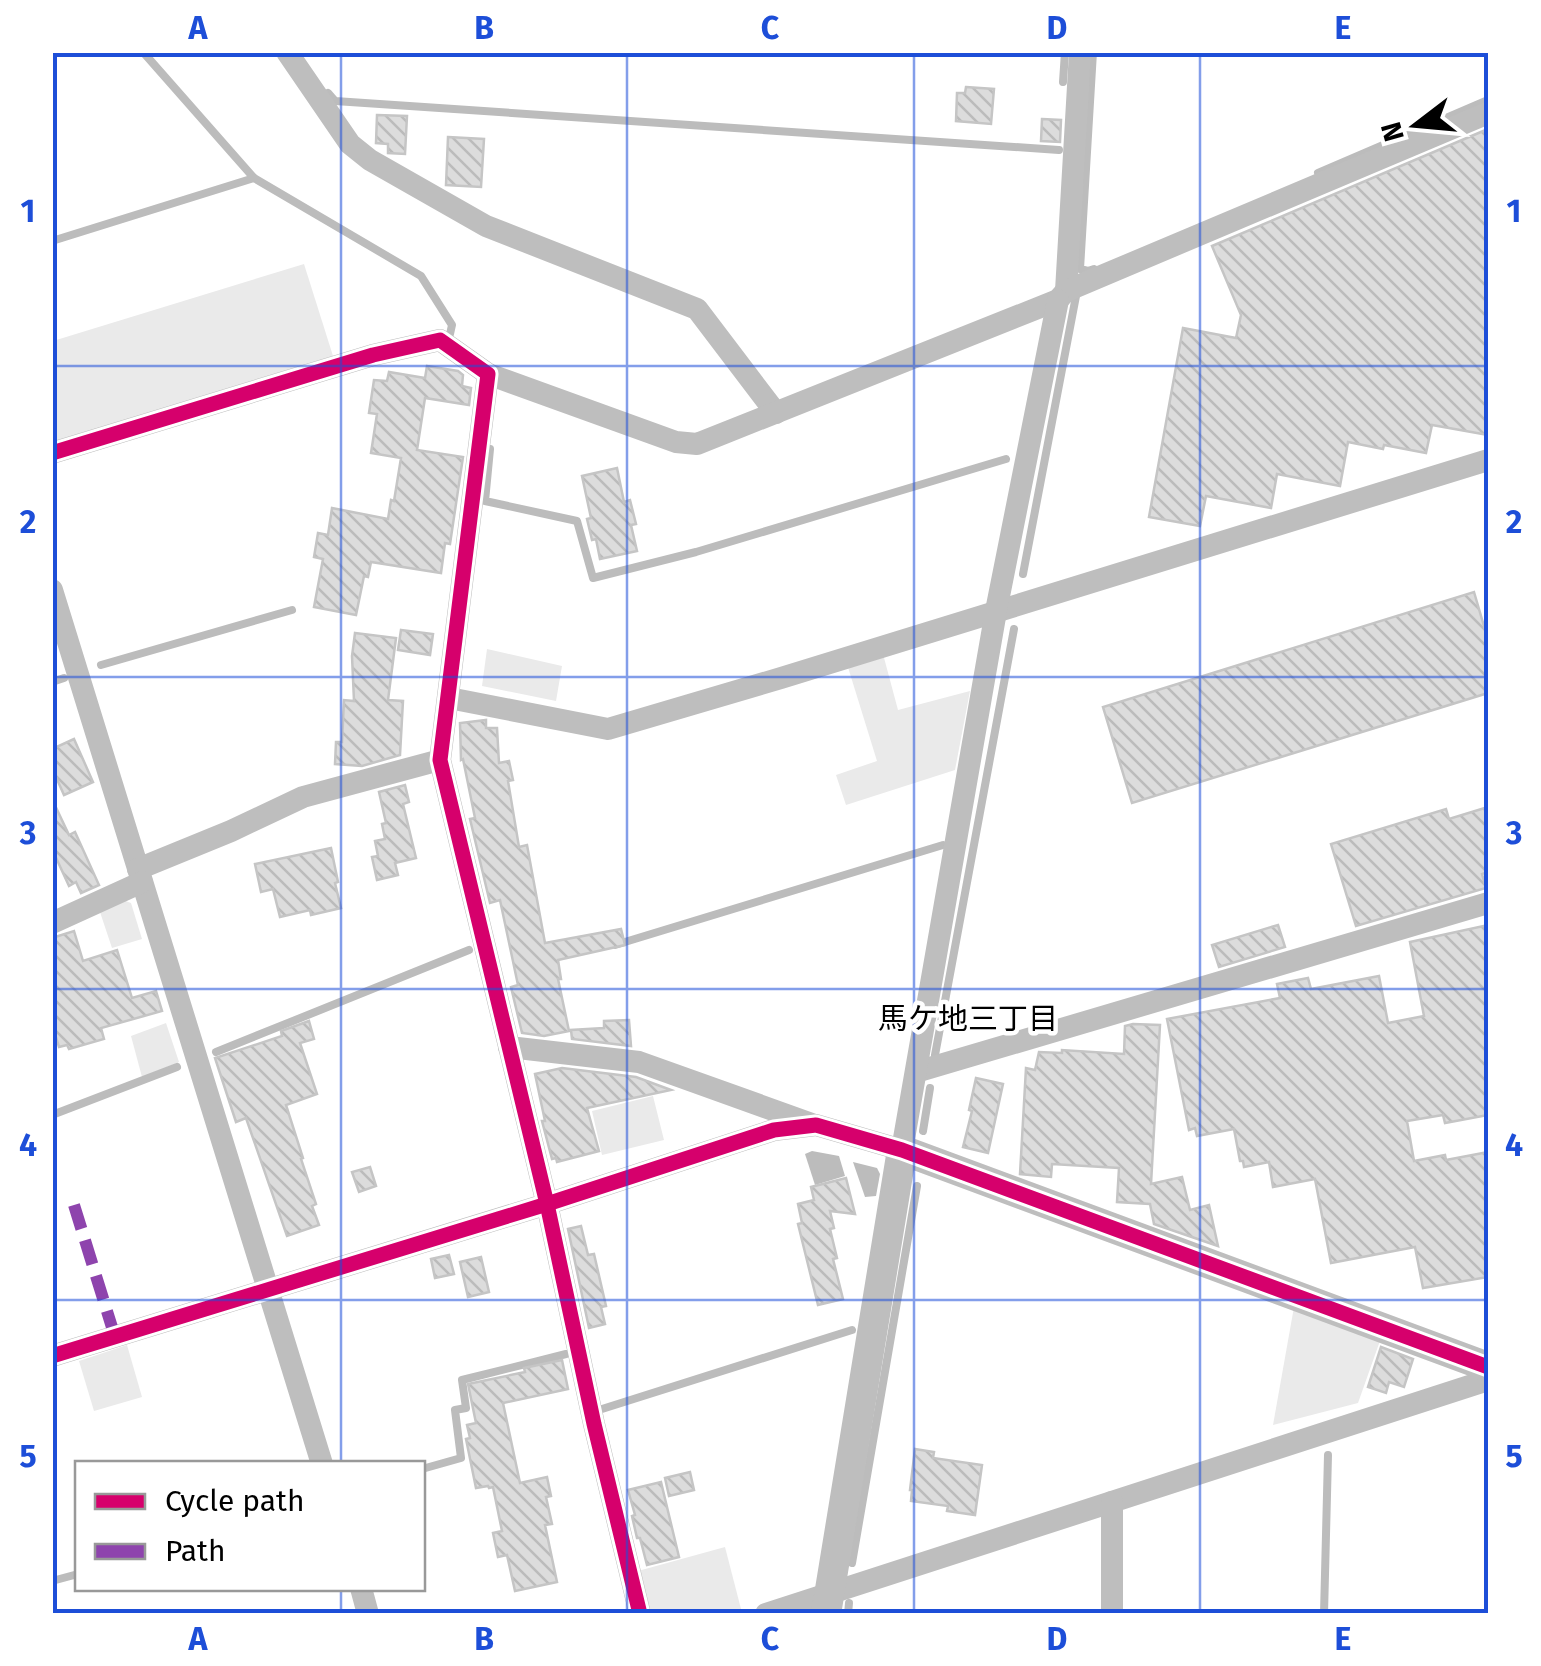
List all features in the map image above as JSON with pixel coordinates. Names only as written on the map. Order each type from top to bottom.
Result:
[{"type":"street","points":[[287,52],[350,144],[370,160],[486,226],[697,309],[776,413]]},
{"type":"street","points":[[828,1604],[996,611],[1062,296],[1080,52]]},
{"type":"street","points":[[52,453],[374,355],[440,340],[488,374],[676,442],[697,444],[1062,296],[1488,113]]},
{"type":"street","points":[[488,374],[440,760],[640,1614]]},
{"type":"street","points":[[449,698],[608,728],[1488,460]]},
{"type":"street","points":[[52,590],[321,1461]]},
{"type":"street","points":[[52,923],[303,798],[440,760]]},
{"type":"street","points":[[916,1072],[1488,903]]},
{"type":"street","points":[[509,1046],[639,1062],[816,1126],[902,1150],[1488,1367]]},
{"type":"street","points":[[52,1356],[774,1130],[816,1126]]},
{"type":"street","points":[[766,1614],[828,1604],[1112,1502],[1488,1380]]},
{"type":"street","points":[[1112,1502],[1112,1614]]},
{"type":"shaded area","points":[[304,264],[333,356],[53,442],[53,341]]},
{"type":"shaded area","points":[[487,649],[562,666],[556,701],[482,686]]},
{"type":"shaded area","points":[[883,654],[898,710],[970,691],[955,770],[846,805],[836,775],[877,761],[847,664]]},
{"type":"shaded area","points":[[120,899],[131,903],[142,939],[112,948],[99,909]]},
{"type":"shaded area","points":[[166,1023],[179,1062],[142,1077],[131,1036]]},
{"type":"shaded area","points":[[653,1096],[664,1140],[602,1155],[592,1111]]},
{"type":"shaded area","points":[[812,1151],[839,1156],[845,1176],[815,1185],[805,1154]]},
{"type":"shaded area","points":[[853,1162],[877,1168],[880,1174],[876,1196],[865,1197]]},
{"type":"shaded area","points":[[1294,1307],[1381,1338],[1358,1403],[1273,1425]]},
{"type":"shaded area","points":[[127,1345],[142,1397],[94,1411],[79,1361]]},
{"type":"shaded area","points":[[725,1547],[741,1609],[727,1614],[651,1613],[638,1571]]},
{"type":"building","points":[[966,87],[994,89],[991,124],[956,121],[957,93],[965,93]]},
{"type":"building","points":[[377,115],[407,116],[405,154],[388,153],[388,144],[376,143]]},
{"type":"building","points":[[1042,119],[1061,120],[1060,142],[1041,141]]},
{"type":"building","points":[[1488,129],[1488,435],[1432,425],[1426,453],[1348,442],[1340,486],[1277,474],[1271,508],[1206,496],[1200,526],[1149,517],[1183,328],[1236,338],[1241,315],[1212,246]]},
{"type":"building","points":[[448,137],[484,139],[481,187],[446,185]]},
{"type":"building","points":[[427,366],[458,371],[463,375],[462,386],[471,388],[469,405],[425,398],[417,450],[463,457],[450,544],[445,543],[441,573],[371,562],[356,615],[314,607],[323,559],[314,557],[318,533],[328,535],[332,508],[388,519],[391,500],[394,501],[401,458],[371,453],[377,414],[369,413],[374,380],[387,381],[389,372],[425,378]]},
{"type":"building","points":[[617,468],[624,502],[630,500],[636,524],[631,525],[637,551],[600,559],[587,519],[591,518],[582,476]]},
{"type":"building","points":[[1474,592],[1488,640],[1488,693],[1132,803],[1103,707]]},
{"type":"building","points":[[401,630],[433,634],[430,655],[398,650]]},
{"type":"building","points":[[355,633],[396,638],[388,700],[403,701],[400,755],[362,766],[335,764],[336,742],[342,742],[344,700],[354,701]]},
{"type":"building","points":[[486,720],[486,728],[497,728],[499,763],[509,761],[513,780],[508,781],[519,847],[527,845],[545,943],[621,929],[625,945],[558,960],[569,1031],[544,1036],[522,1033],[511,987],[518,985],[500,900],[490,903],[461,760],[460,723]]},
{"type":"building","points":[[74,739],[93,782],[64,795],[52,768],[52,749]]},
{"type":"building","points":[[405,785],[409,802],[403,804],[416,858],[395,863],[398,875],[377,880],[372,857],[378,856],[375,841],[385,839],[382,824],[386,823],[379,792]]},
{"type":"building","points":[[52,799],[69,835],[75,832],[99,885],[81,893],[76,882],[69,886],[52,849]]},
{"type":"building","points":[[1488,807],[1488,872],[1482,874],[1486,888],[1356,926],[1331,844],[1446,809],[1449,819]]},
{"type":"building","points":[[331,848],[341,908],[280,917],[273,889],[261,892],[255,864]]},
{"type":"building","points":[[1278,925],[1285,947],[1219,967],[1212,945]]},
{"type":"building","points":[[1488,925],[1488,1115],[1445,1123],[1443,1115],[1407,1121],[1414,1161],[1488,1152],[1488,1277],[1423,1288],[1415,1247],[1331,1263],[1315,1179],[1273,1187],[1269,1162],[1244,1167],[1234,1129],[1197,1136],[1195,1128],[1189,1130],[1167,1019],[1280,998],[1277,984],[1308,978],[1311,989],[1379,976],[1388,1023],[1424,1016],[1410,942]]},
{"type":"building","points":[[74,931],[83,961],[117,950],[132,998],[156,991],[162,1011],[101,1028],[104,1039],[69,1049],[67,1045],[59,1047],[52,1025],[52,938]]},
{"type":"building","points":[[629,1020],[631,1046],[572,1039],[571,1030],[604,1028],[604,1021]]},
{"type":"building","points":[[309,1021],[314,1039],[300,1043],[317,1094],[286,1105],[319,1225],[287,1236],[246,1118],[236,1122],[215,1058],[282,1036],[281,1031]]},
{"type":"building","points":[[1160,1025],[1151,1184],[1182,1177],[1190,1210],[1209,1205],[1218,1246],[1154,1224],[1150,1204],[1117,1202],[1119,1168],[1052,1164],[1051,1177],[1020,1174],[1026,1068],[1035,1070],[1039,1052],[1124,1054],[1125,1026]]},
{"type":"building","points":[[562,1068],[636,1077],[671,1090],[587,1108],[599,1151],[557,1162],[552,1159],[542,1121],[535,1074]]},
{"type":"building","points":[[976,1078],[1003,1084],[988,1153],[963,1147]]},
{"type":"building","points":[[370,1167],[376,1186],[359,1192],[352,1172]]},
{"type":"building","points":[[846,1178],[855,1214],[830,1211],[837,1258],[833,1259],[843,1299],[818,1305],[798,1224],[802,1223],[798,1204],[814,1200],[811,1187]]},
{"type":"building","points":[[581,1226],[588,1255],[594,1254],[606,1306],[601,1307],[605,1324],[589,1328],[568,1229]]},
{"type":"building","points":[[449,1255],[454,1274],[435,1278],[431,1259]]},
{"type":"building","points":[[481,1257],[489,1292],[468,1297],[460,1262]]},
{"type":"building","points":[[1381,1347],[1413,1359],[1404,1387],[1389,1382],[1386,1393],[1368,1387]]},
{"type":"building","points":[[562,1360],[568,1389],[503,1403],[520,1483],[547,1477],[551,1496],[546,1497],[552,1524],[545,1525],[557,1582],[515,1591],[507,1555],[498,1557],[493,1533],[502,1531],[493,1487],[476,1488],[466,1439],[470,1438],[467,1425],[476,1423],[468,1384]]},
{"type":"building","points":[[915,1449],[934,1452],[933,1458],[982,1465],[975,1515],[947,1511],[948,1506],[911,1501]]},
{"type":"building","points":[[690,1472],[694,1490],[669,1496],[665,1478]]},
{"type":"building","points":[[661,1482],[679,1557],[647,1565],[637,1538],[628,1490]]},
{"type":"waterway","points":[[143,52],[254,178],[421,276],[452,325],[450,334]]},
{"type":"waterway","points":[[1063,82],[1065,52]]},
{"type":"waterway","points":[[1093,52],[1080,269],[1094,269]]},
{"type":"waterway","points":[[328,93],[335,101],[1059,150]]},
{"type":"waterway","points":[[1318,173],[1488,100]]},
{"type":"waterway","points":[[52,241],[254,178]]},
{"type":"waterway","points":[[1023,574],[1076,296]]},
{"type":"waterway","points":[[490,449],[485,501],[577,521],[593,578],[696,552],[1006,459]]},
{"type":"waterway","points":[[101,665],[292,610]]},
{"type":"waterway","points":[[935,1055],[1014,629]]},
{"type":"waterway","points":[[52,682],[64,678]]},
{"type":"waterway","points":[[615,945],[943,845]]},
{"type":"waterway","points":[[216,1052],[469,950]]},
{"type":"waterway","points":[[52,1115],[177,1067]]},
{"type":"waterway","points":[[923,1131],[930,1088]]},
{"type":"waterway","points":[[852,1563],[917,1186]]},
{"type":"waterway","points":[[602,1409],[852,1330]]},
{"type":"waterway","points":[[425,1468],[461,1458],[455,1410],[466,1408],[462,1380],[566,1354]]},
{"type":"waterway","points":[[1324,1614],[1328,1455]]},
{"type":"waterway","points":[[52,1581],[75,1575]]},
{"type":"waterway","points":[[848,1614],[849,1603]]},
{"type":"marked path","points":[[74,1205],[115,1337]]},
{"type":"cycle path","points":[[52,453],[373,355],[440,340],[488,374],[440,760],[640,1614]]},
{"type":"cycle path","points":[[52,1356],[774,1130],[816,1125],[902,1150],[1488,1367]]},
{"type":"district","name":"馬ケ地三丁目","points":[[968,1019]]}]
